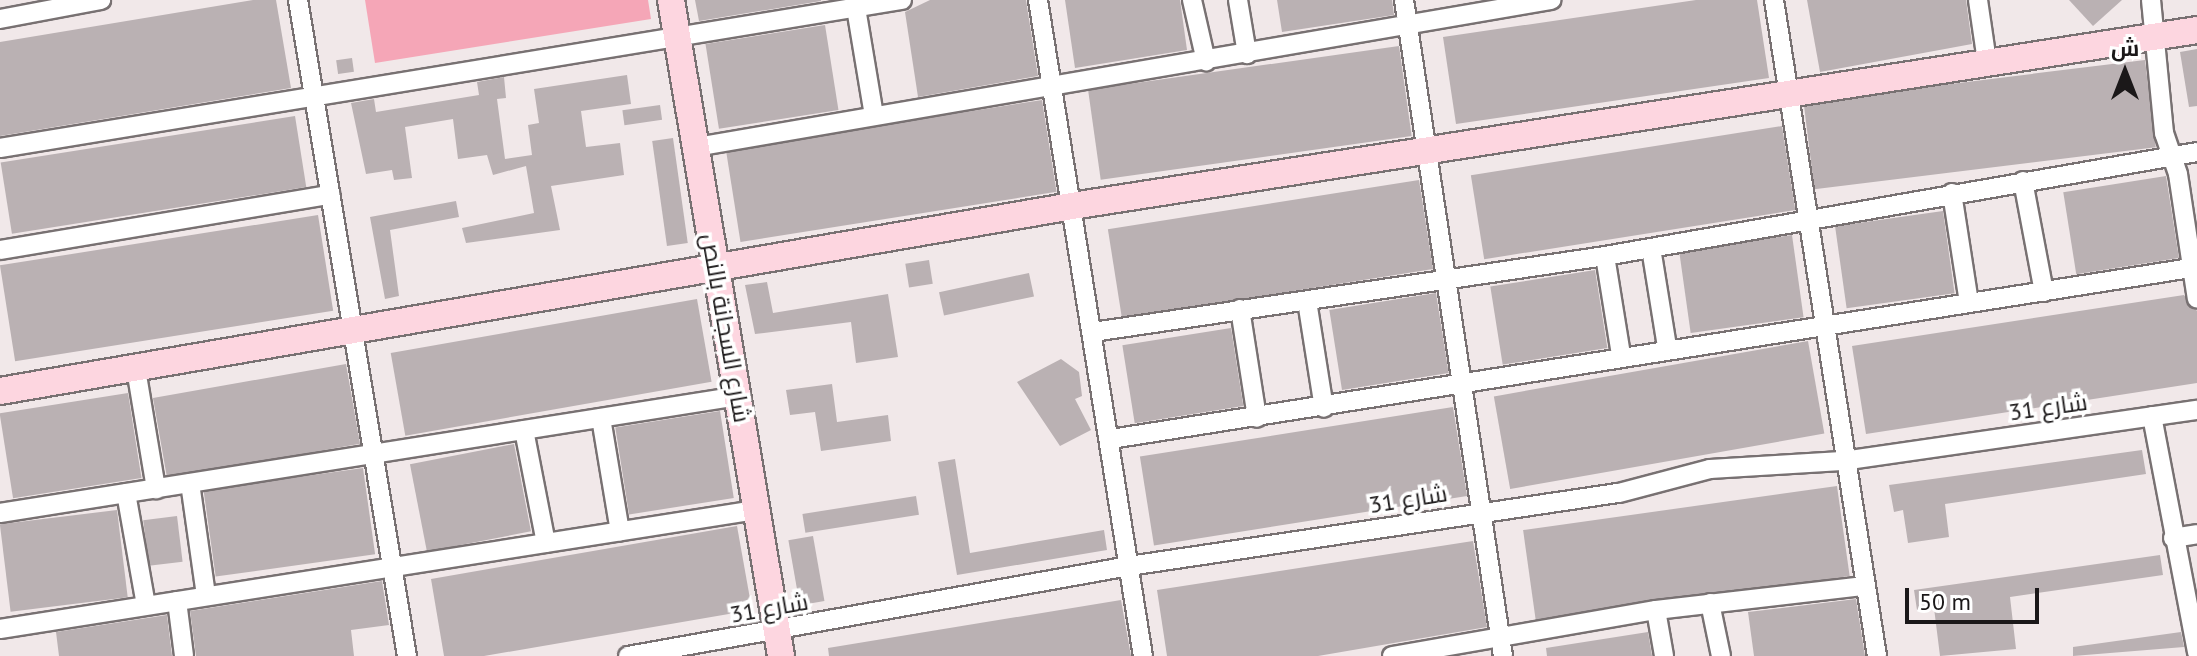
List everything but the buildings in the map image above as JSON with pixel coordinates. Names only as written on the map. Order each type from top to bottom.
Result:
[{"type":"street","points":[[0,19],[101,0]]},
{"type":"street","points":[[298,0],[407,656]]},
{"type":"street","name":"شارع السجانة بالنص","points":[[671,0],[779,644]]},
{"type":"street","points":[[0,148],[902,0]]},
{"type":"street","points":[[1038,0],[1111,439],[1143,656]]},
{"type":"street","points":[[1192,0],[1206,61]]},
{"type":"street","points":[[1238,0],[1247,54]]},
{"type":"street","points":[[1404,0],[1465,385],[1480,512],[1501,647]]},
{"type":"street","points":[[696,147],[1052,89],[1408,23],[1551,0]]},
{"type":"street","points":[[1774,0],[1820,327],[1877,656]]},
{"type":"street","points":[[1978,0],[1987,62]]},
{"type":"street","points":[[2151,0],[2169,157],[2195,268],[2197,299]]},
{"type":"street","points":[[856,8],[874,116]]},
{"type":"street","points":[[0,391],[715,272],[1072,206],[2197,30]]},
{"type":"street","points":[[1093,332],[1307,301],[1447,274],[1605,256],[1806,217],[2197,152]]},
{"type":"street","points":[[2023,181],[2044,292]]},
{"type":"street","points":[[1952,193],[1969,303]]},
{"type":"street","points":[[0,250],[330,195]]},
{"type":"street","points":[[1651,248],[1667,347]]},
{"type":"street","points":[[1605,256],[1621,355]]},
{"type":"street","points":[[1111,439],[1465,385],[1667,347],[1820,327],[2195,268]]},
{"type":"street","points":[[1307,301],[1324,408]]},
{"type":"street","points":[[1240,309],[1257,418]]},
{"type":"street","points":[[136,369],[156,489]]},
{"type":"street","points":[[0,513],[738,396]]},
{"type":"street","name":"شارع 31","points":[[628,656],[779,644],[1129,566],[1619,493],[1710,469],[1842,461],[2197,410]]},
{"type":"street","points":[[2152,416],[2197,653]]},
{"type":"street","points":[[601,418],[620,531]]},
{"type":"street","points":[[524,430],[546,543]]},
{"type":"street","points":[[190,483],[206,596]]},
{"type":"street","points":[[126,493],[146,605]]},
{"type":"street","points":[[0,629],[756,510]]},
{"type":"street","points":[[2173,538],[2197,534]]},
{"type":"street","points":[[1392,656],[1501,647],[1656,610],[1865,586]]},
{"type":"street","points":[[177,601],[184,656]]},
{"type":"street","points":[[1710,603],[1721,656]]},
{"type":"street","points":[[1656,610],[1664,656]]},
{"type":"shaded area","points":[[365,0],[648,0],[651,19],[375,63]]}]
